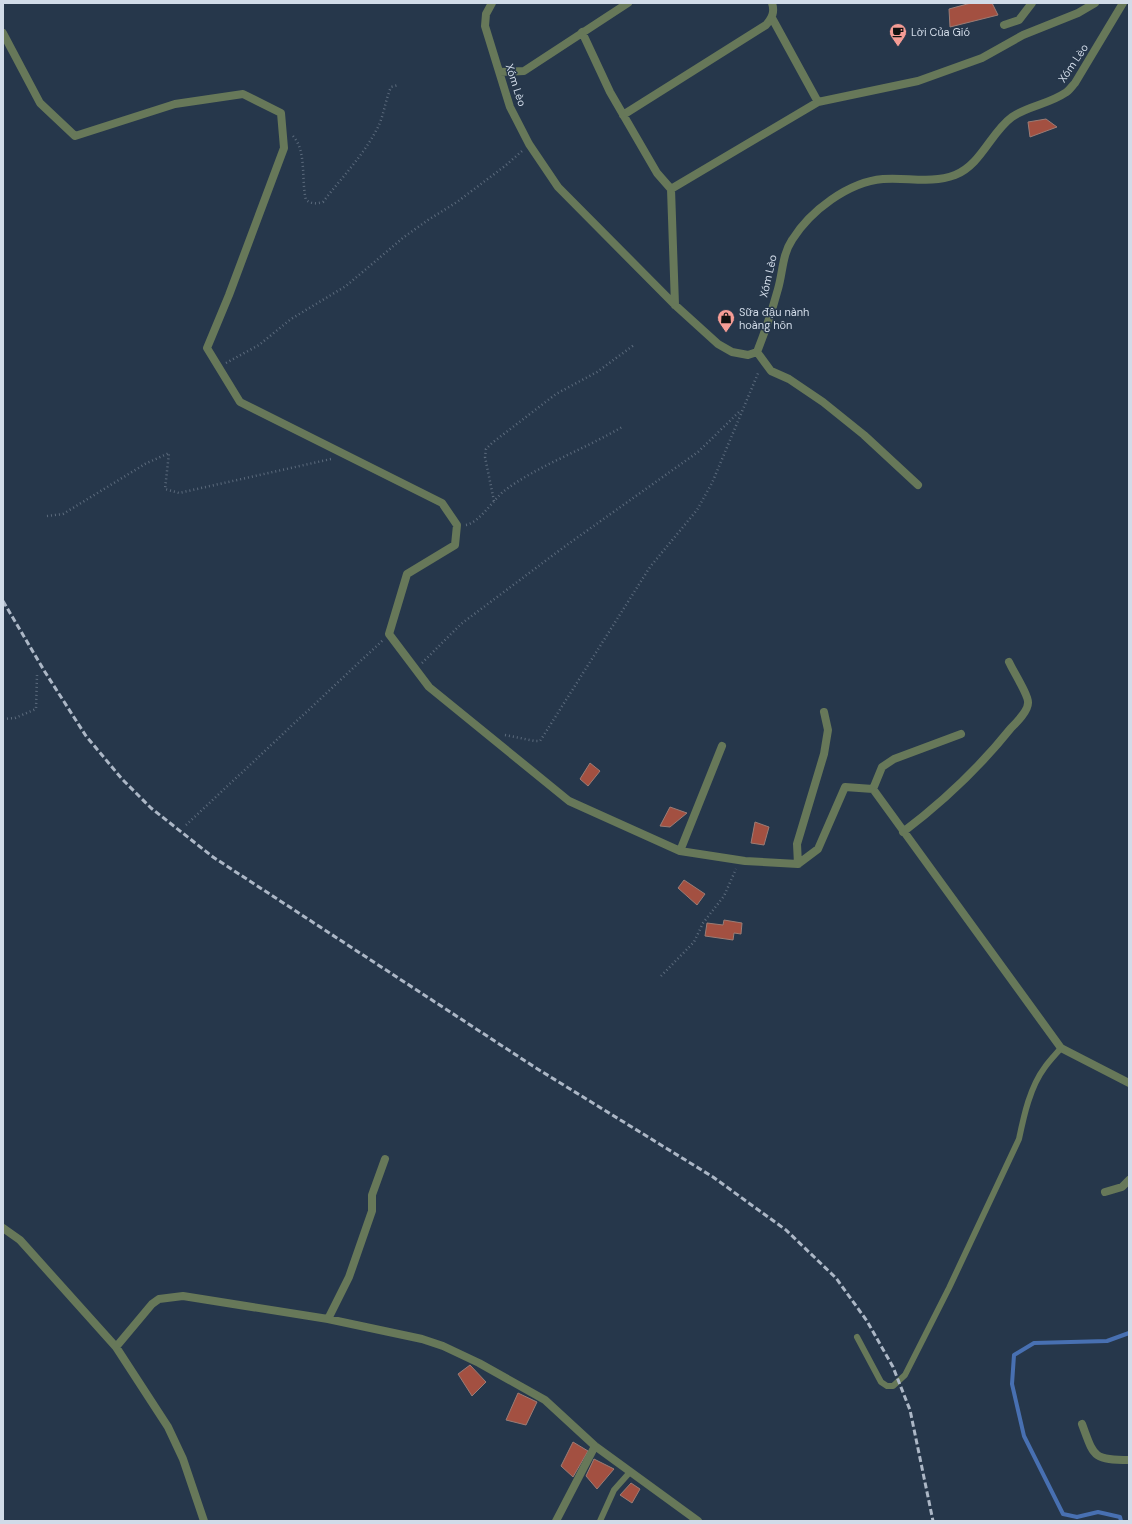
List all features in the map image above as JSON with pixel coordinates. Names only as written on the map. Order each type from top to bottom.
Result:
[{"type":"street","name":"Xóm Lèo","points":[[492,3],[486,14],[485,26],[510,107],[529,144],[558,187],[674,305],[718,344],[732,352],[748,355],[757,352],[767,327],[778,287],[785,252],[804,223],[824,206],[847,191],[867,182],[882,179],[924,181],[955,175],[966,169],[1011,117],[1065,93],[1070,88],[1123,3]]},
{"type":"street","points":[[500,72],[524,71],[628,3]]},
{"type":"street","points":[[623,115],[766,25],[772,18],[774,8],[772,3]]},
{"type":"street","points":[[1004,25],[1019,20],[1032,3]]},
{"type":"street","points":[[671,189],[818,102],[918,81],[982,58],[1023,35],[1078,13],[1095,3]]},
{"type":"street","points":[[772,18],[818,102]]},
{"type":"street","points":[[582,32],[610,92],[623,115],[657,173],[671,189],[675,265],[674,305]]},
{"type":"street","points":[[3,33],[40,103],[75,136],[175,104],[243,94],[281,113],[284,148],[229,295],[207,348],[240,402],[442,503],[457,525],[455,545],[407,574],[389,634],[430,687],[569,801],[680,851],[740,860],[798,864],[818,849],[845,787],[873,789]]},
{"type":"street","points":[[757,352],[771,371],[789,379],[823,402],[864,435],[918,485]]},
{"type":"street","points":[[903,832],[955,790],[983,762],[1020,718],[1028,704],[1028,695],[1017,679],[1009,662]]},
{"type":"street","points":[[798,864],[797,844],[824,754],[828,730],[824,712]]},
{"type":"street","points":[[873,789],[882,767],[894,759],[961,734]]},
{"type":"street","points":[[680,851],[722,746]]},
{"type":"street","points":[[873,789],[1061,1048],[1129,1083]]},
{"type":"street","points":[[328,1319],[349,1278],[372,1211],[372,1195],[385,1159]]},
{"type":"street","points":[[1105,1192],[1122,1187],[1129,1180]]},
{"type":"street","points":[[3,1228],[20,1240],[116,1347],[168,1427],[183,1460],[204,1521]]},
{"type":"street","points":[[116,1347],[152,1304],[159,1299],[168,1297],[198,1297],[328,1319],[422,1339],[443,1346],[479,1363],[545,1400],[595,1446],[698,1521]]},
{"type":"street","points":[[1082,1424],[1093,1453],[1097,1456],[1129,1460]]},
{"type":"street","points":[[556,1521],[595,1446]]},
{"type":"lane","points":[[857,1337],[882,1382],[887,1386],[893,1386],[905,1375],[949,1288],[1019,1139],[1024,1112],[1039,1077],[1044,1067],[1061,1048]]},
{"type":"lane","points":[[600,1521],[614,1490],[630,1472]]},
{"type":"path","points":[[283,129],[296,140],[300,152],[303,188],[306,200],[310,203],[318,204],[323,202],[354,165],[372,137],[383,116],[385,101],[391,87],[398,85]]},
{"type":"path","points":[[219,367],[259,344],[291,319],[346,286],[416,228],[457,202],[506,166],[529,144]]},
{"type":"path","points":[[494,501],[485,457],[486,449],[492,442],[556,394],[597,372],[634,344]]},
{"type":"path","points":[[502,734],[540,741],[650,567],[697,510],[712,483],[764,361]]},
{"type":"path","points":[[416,669],[461,624],[564,547],[698,452],[742,410]]},
{"type":"path","points":[[457,525],[474,523],[494,501],[521,480],[622,427]]},
{"type":"path","points":[[48,516],[63,514],[145,464],[169,454],[165,489],[179,493],[347,456]]},
{"type":"path","points":[[186,826],[389,634]]},
{"type":"path","points":[[3,719],[15,718],[36,709],[37,675]]},
{"type":"path","points":[[661,976],[694,942],[703,923],[724,896],[740,860]]},
{"type":"building","points":[[971,3],[992,3],[998,15],[950,27],[949,9]]},
{"type":"building","points":[[1046,119],[1057,127],[1030,137],[1028,122]]},
{"type":"building","points":[[590,763],[600,771],[588,786],[580,779]]},
{"type":"building","points":[[670,807],[687,813],[670,827],[660,826]]},
{"type":"building","points":[[755,822],[769,827],[764,845],[751,843]]},
{"type":"building","points":[[684,880],[705,894],[697,905],[678,888]]},
{"type":"building","points":[[724,920],[742,923],[741,934],[734,933],[733,940],[705,936],[707,923],[723,925]]},
{"type":"building","points":[[470,1365],[486,1382],[472,1396],[458,1374]]},
{"type":"building","points":[[518,1393],[537,1402],[526,1425],[506,1420]]},
{"type":"building","points":[[573,1442],[588,1451],[573,1477],[561,1466]]},
{"type":"building","points":[[594,1459],[614,1469],[597,1489],[586,1476]]},
{"type":"building","points":[[631,1483],[640,1489],[632,1503],[620,1495]]},
{"type":"waterway","points":[[1121,1521],[1120,1517],[1098,1512],[1077,1517],[1063,1514],[1024,1436],[1012,1384],[1014,1355],[1034,1343],[1107,1341],[1129,1333]]},
{"type":"railway","points":[[3,601],[45,672],[86,736],[122,779],[151,808],[213,857],[536,1068],[713,1177],[786,1230],[836,1278],[867,1321],[893,1367],[910,1410],[933,1521]]},
{"type":"place","name":"Lời Của Gió","points":[[898,47]]},
{"type":"place","name":"Sữa đậu nành hoàng hôn","points":[[726,333]]}]
